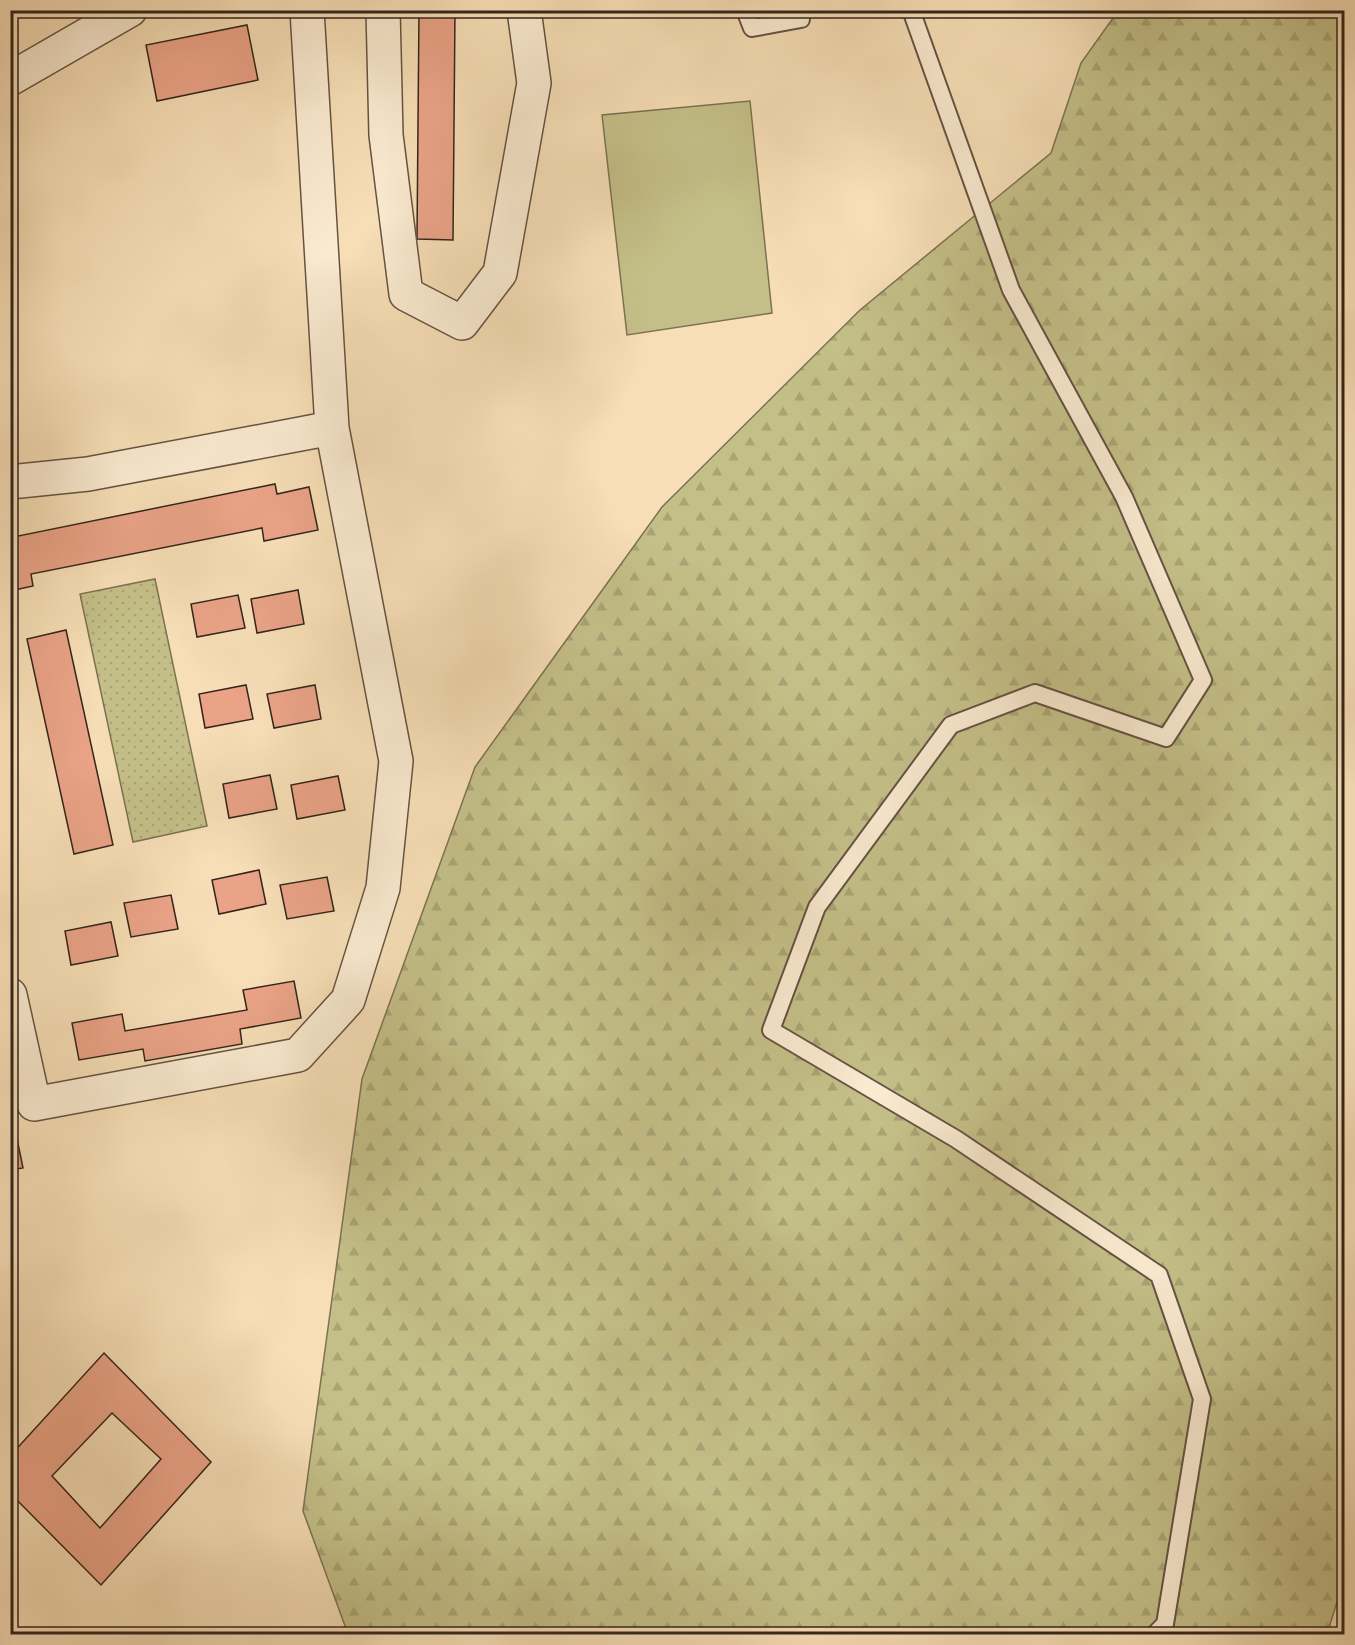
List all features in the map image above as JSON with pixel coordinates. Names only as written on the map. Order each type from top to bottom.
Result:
[{"type":"street","points":[[10,79],[130,10]]},
{"type":"street","points":[[10,995],[34,1104],[298,1055],[348,1000],[383,888],[396,760],[332,428],[307,10]]},
{"type":"street","points":[[383,10],[386,135],[406,294],[462,322],[500,273],[534,83],[524,10]]},
{"type":"street","points":[[10,482],[88,474],[332,428]]},
{"type":"lane","points":[[746,10],[752,28],[801,20],[802,10]]},
{"type":"lane","points":[[911,10],[1011,290],[1124,497],[1203,680],[1166,738],[1035,693],[951,725],[817,907],[771,1030],[956,1139],[1159,1275],[1202,1400],[1165,1624],[1155,1635]]},
{"type":"green space","points":[[1118,11],[1344,11],[1344,1580],[1327,1634],[348,1634],[303,1511],[362,1079],[475,767],[662,507],[860,310],[1051,153],[1081,63]]},
{"type":"green space","points":[[750,101],[772,313],[627,335],[602,115]]},
{"type":"green space","points":[[155,579],[207,826],[133,842],[80,594]]},
{"type":"building","points":[[419,10],[455,10],[453,240],[417,239]]},
{"type":"building","points":[[247,25],[258,80],[157,101],[146,45]]},
{"type":"building","points":[[275,484],[277,494],[309,487],[318,530],[264,541],[262,528],[31,574],[33,586],[10,591],[10,559],[17,557],[13,537]]},
{"type":"building","points":[[298,590],[304,624],[257,633],[251,599]]},
{"type":"building","points":[[238,595],[245,628],[197,637],[191,604]]},
{"type":"building","points":[[66,630],[113,845],[74,854],[27,639]]},
{"type":"building","points":[[246,685],[253,719],[205,728],[199,694]]},
{"type":"building","points":[[315,685],[321,719],[274,728],[267,694]]},
{"type":"building","points":[[270,775],[277,809],[229,818],[223,784]]},
{"type":"building","points":[[338,776],[345,810],[297,819],[291,785]]},
{"type":"building","points":[[259,870],[266,904],[219,914],[212,880]]},
{"type":"building","points":[[327,877],[334,911],[287,919],[280,885]]},
{"type":"building","points":[[171,895],[178,929],[131,937],[124,903]]},
{"type":"building","points":[[111,922],[118,956],[71,965],[65,931]]},
{"type":"building","points":[[294,981],[301,1018],[240,1029],[242,1044],[145,1061],[143,1049],[79,1060],[72,1023],[122,1014],[125,1031],[247,1010],[243,990]]},
{"type":"building","points":[[10,1105],[23,1168],[10,1170]]},
{"type":"building","points":[[104,1353],[211,1462],[101,1585],[10,1493],[10,1456]],"holes":[[[112,1413],[161,1459],[100,1528],[52,1476]]]}]
